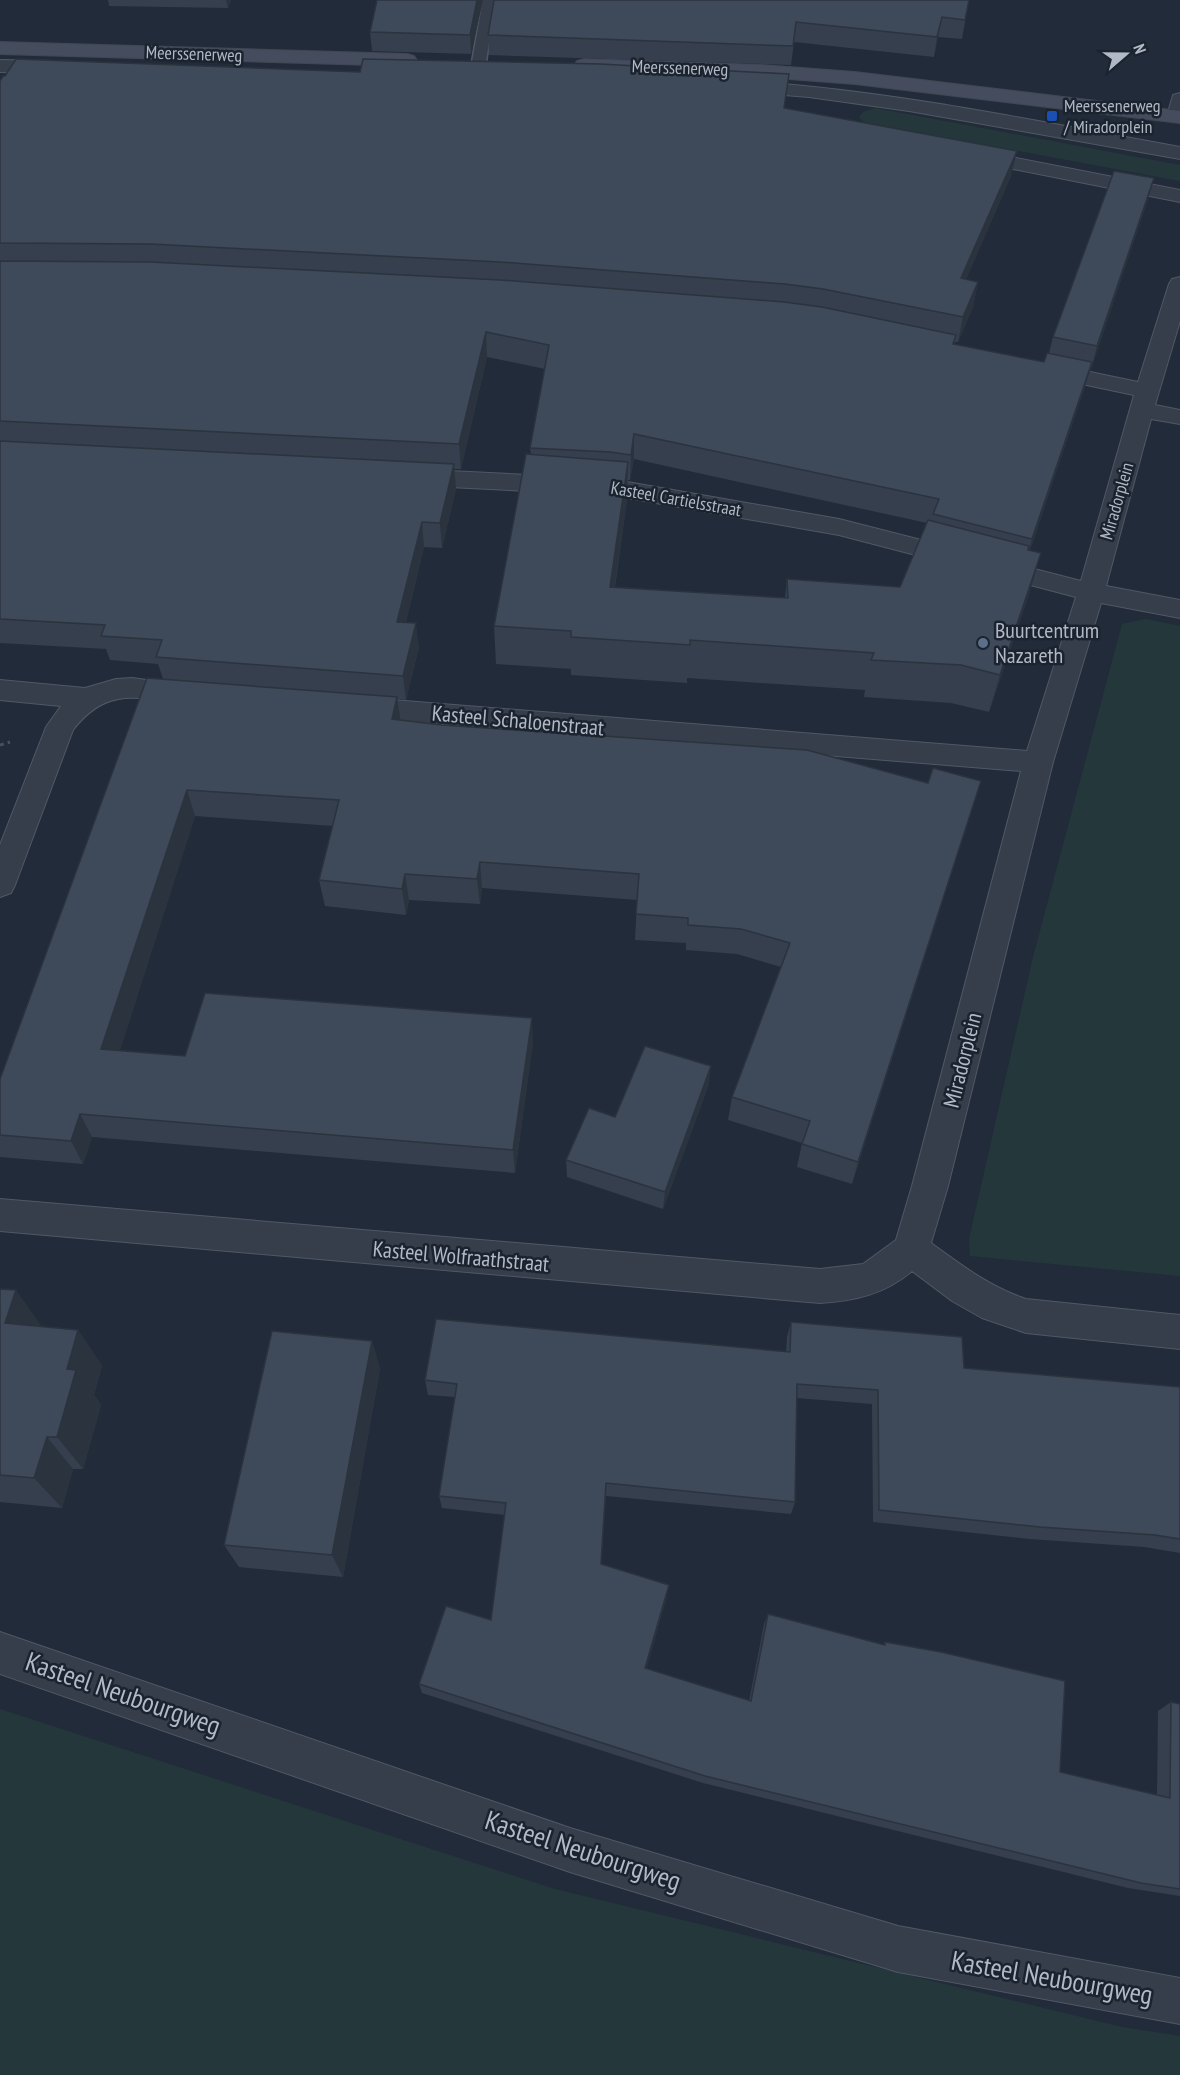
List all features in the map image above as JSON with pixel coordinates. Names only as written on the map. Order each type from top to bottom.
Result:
[{"type":"street","name":"Meerssenerweg","points":[[0,48],[420,68],[0,66]]},
{"type":"street","points":[[455,61],[474,70],[497,70]]},
{"type":"street","name":"Meerssenerweg","points":[[560,64],[762,71],[855,78],[1179,111]]},
{"type":"street","name":"Meerssenerweg","points":[[576,80],[687,83],[846,96],[1180,153]]},
{"type":"street","points":[[840,118],[846,96]]},
{"type":"street","points":[[945,150],[1180,196]]},
{"type":"street","name":"Miradorplein","points":[[911,1249],[930,1186],[1038,762],[1091,592],[1180,284]]},
{"type":"street","points":[[1018,364],[1145,401],[1180,417]]},
{"type":"street","name":"Kasteel Cartielsstraat","points":[[383,476],[610,487],[839,528],[1091,592]]},
{"type":"street","points":[[1091,592],[1180,609]]},
{"type":"street","points":[[0,885],[60,727],[67,715],[86,698],[96,692],[117,688],[213,696]]},
{"type":"street","points":[[0,690],[86,698]]},
{"type":"street","name":"Kasteel Schaloenstraat","points":[[333,705],[1038,762]]},
{"type":"street","name":"Kasteel Wolfraathstraat","points":[[0,1215],[820,1286],[856,1285],[875,1278],[890,1269],[911,1249]]},
{"type":"street","points":[[911,1249],[965,1289],[995,1306],[1026,1316],[1180,1332]]},
{"type":"street","name":"Kasteel Neubourgweg","points":[[0,1653],[570,1850],[898,1949],[1180,2001]]},
{"type":"lane","points":[[474,70],[489,0]]},
{"type":"green space","points":[[875,108],[1180,165],[1180,181],[864,122],[859,117],[863,112]]},
{"type":"green space","points":[[1146,619],[1180,626],[1180,1276],[970,1256],[969,1239],[1033,957],[1122,624]]},
{"type":"green space","points":[[0,1709],[555,1889],[1122,2027],[1180,2036],[1180,2075],[0,2075]]},
{"type":"building","points":[[377,0],[477,0],[470,35],[370,32]]},
{"type":"building","points":[[494,0],[969,0],[965,20],[942,17],[937,37],[796,22],[793,46],[488,35]]},
{"type":"building","points":[[16,59],[360,72],[363,59],[600,64],[789,74],[784,108],[1017,151],[961,278],[978,282],[963,317],[823,289],[785,284],[500,262],[151,244],[0,243],[0,81]]},
{"type":"building","points":[[1114,171],[1154,178],[1097,346],[1053,337]]},
{"type":"building","points":[[0,261],[151,262],[500,280],[784,302],[822,307],[956,335],[953,344],[1044,362],[1047,353],[1092,362],[1032,539],[933,514],[939,499],[634,434],[631,455],[530,448],[549,345],[486,332],[459,444],[0,421]]},
{"type":"building","points":[[0,441],[454,464],[440,523],[422,522],[397,622],[416,623],[403,676],[156,657],[162,640],[101,636],[105,625],[0,619]]},
{"type":"building","points":[[526,454],[628,462],[610,587],[788,598],[787,579],[900,587],[928,520],[1029,546],[1028,550],[1041,553],[1000,675],[961,665],[871,660],[874,653],[690,640],[690,645],[571,637],[571,631],[494,626]]},
{"type":"building","points":[[147,678],[397,697],[392,719],[442,725],[807,750],[928,783],[933,768],[981,781],[858,1162],[802,1144],[810,1121],[732,1097],[790,943],[741,929],[688,925],[688,918],[636,914],[639,874],[480,862],[477,879],[405,874],[402,889],[319,880],[339,800],[187,790],[101,1049],[185,1056],[205,993],[532,1018],[513,1150],[80,1114],[71,1141],[0,1135],[0,1079]]},
{"type":"building","points":[[645,1046],[711,1066],[665,1192],[566,1160],[589,1108],[615,1117]]},
{"type":"building","points":[[0,1289],[16,1290],[5,1323],[78,1330],[67,1369],[76,1370],[57,1437],[47,1437],[34,1478],[0,1475]]},
{"type":"building","points":[[436,1319],[790,1352],[791,1322],[962,1337],[964,1368],[1180,1387],[1180,1539],[879,1510],[878,1390],[797,1384],[795,1502],[606,1483],[601,1564],[669,1585],[645,1668],[751,1701],[768,1614],[885,1645],[885,1642],[941,1652],[1065,1681],[1060,1772],[1170,1798],[1171,1702],[1180,1704],[1180,1889],[1141,1883],[705,1776],[419,1684],[446,1606],[491,1620],[506,1503],[439,1496],[457,1384],[425,1380]]},
{"type":"building","points":[[272,1331],[372,1341],[332,1555],[224,1545]]},
{"type":"place","name":"Meerssenerweg / Miradorplein","points":[[1052,116]]},
{"type":"place","name":"Buurtcentrum Nazareth","points":[[983,643]]}]
